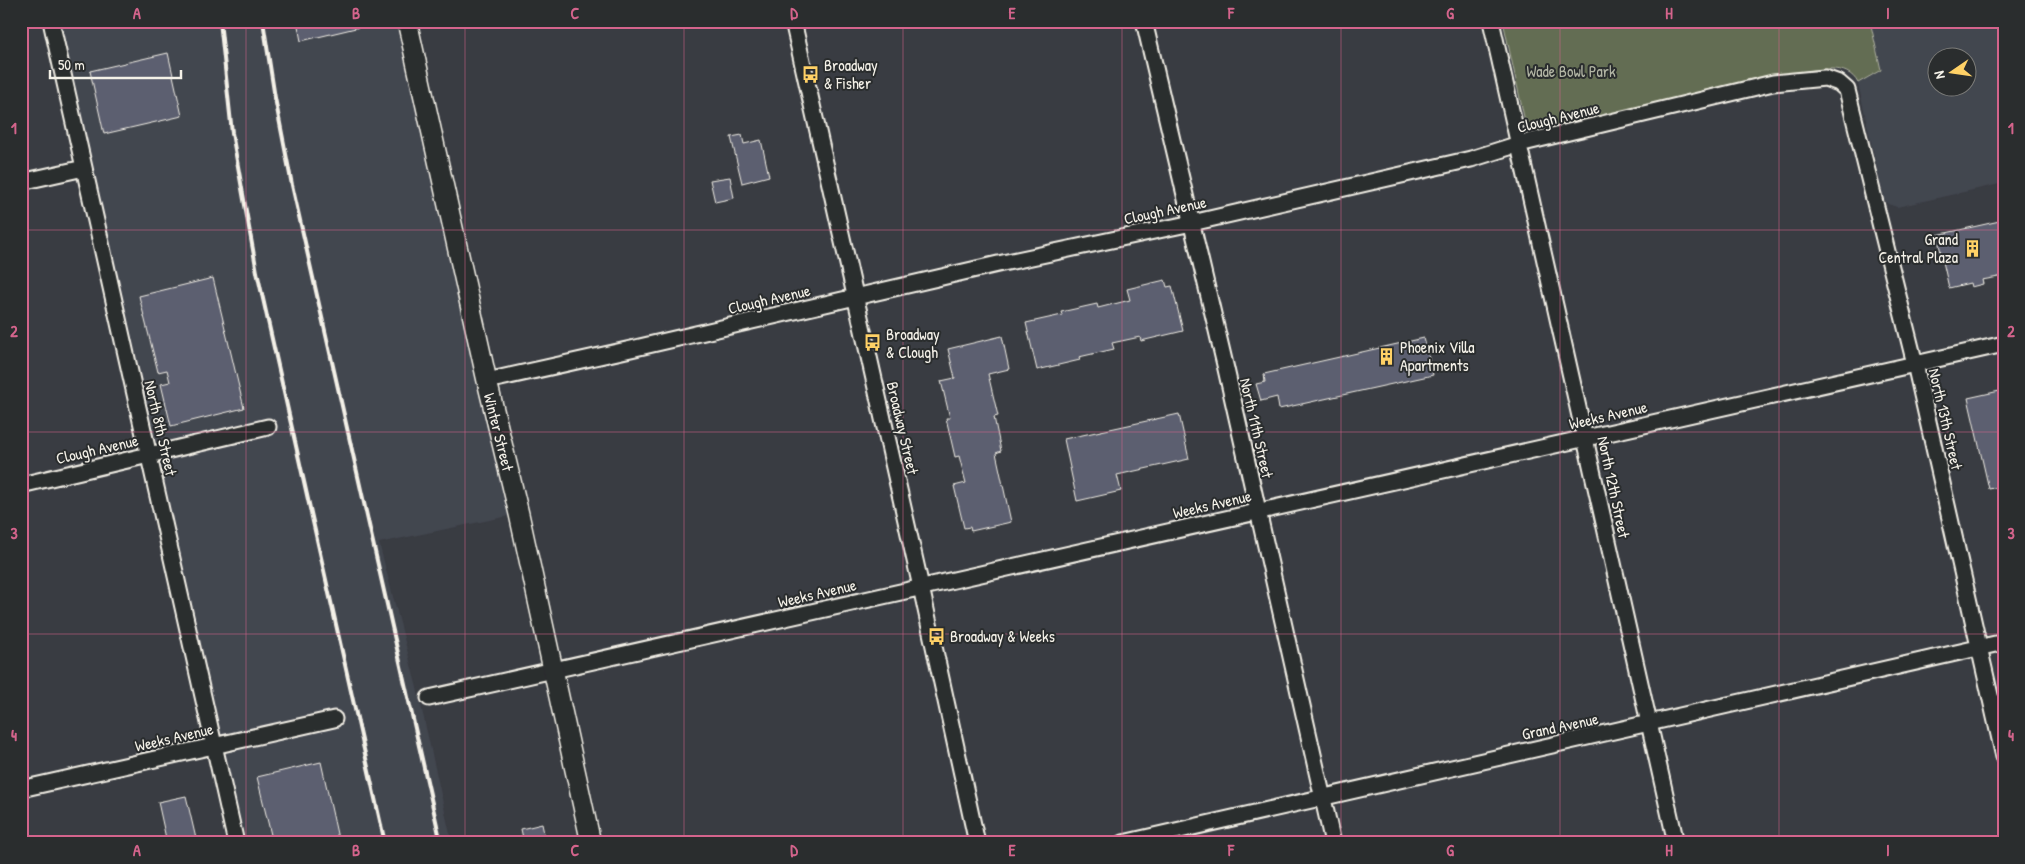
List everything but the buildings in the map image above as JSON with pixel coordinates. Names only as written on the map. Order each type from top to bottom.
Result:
[{"type":"street","name":"North 8th Street","points":[[51,21],[236,843]]},
{"type":"street","name":"Winter Street","points":[[407,21],[487,381],[519,514],[591,843]]},
{"type":"street","name":"Broadway Street","points":[[792,21],[921,587],[977,843]]},
{"type":"street","name":"North 11th Street","points":[[1144,21],[1192,223],[1333,843]]},
{"type":"street","name":"North 12th Street","points":[[1491,21],[1676,843]]},
{"type":"street","name":"Clough Avenue","points":[[487,381],[855,296],[1192,223],[1471,159],[1519,144],[1773,83],[1825,78],[1840,83],[1847,90]]},
{"type":"street","name":"North 13th Street","points":[[1847,90],[1915,364],[2004,757]]},
{"type":"street","points":[[21,182],[84,168]]},
{"type":"street","name":"Weeks Avenue","points":[[429,698],[2004,344]]},
{"type":"street","name":"Clough Avenue","points":[[21,485],[268,427]]},
{"type":"street","name":"Grand Avenue","points":[[1123,843],[2004,642]]},
{"type":"street","name":"Weeks Avenue","points":[[21,789],[334,719]]},
{"type":"shaded area","points":[[51,21],[407,21],[519,514],[379,543],[417,688],[452,843],[236,843]]},
{"type":"shaded area","points":[[1870,21],[2004,21],[2004,183],[1897,207],[1888,204],[1884,200],[1858,83],[1881,70]]},
{"type":"green space","name":"Wade Bowl Park","points":[[1503,21],[1870,21],[1881,70],[1858,83],[1853,76],[1840,70],[1824,69],[1800,72],[1537,128],[1529,125],[1524,117]]},
{"type":"railway","points":[[220,21],[232,133],[257,272],[385,843]]},
{"type":"railway","points":[[263,21],[275,98],[292,185],[441,843]]},
{"type":"place","name":"Broadway & Fisher","points":[[810,74]]},
{"type":"place","name":"Grand Central Plaza","points":[[1972,248]]},
{"type":"place","name":"Broadway & Clough","points":[[872,343]]},
{"type":"place","name":"Phoenix Villa Apartments","points":[[1386,356]]},
{"type":"place","name":"Broadway & Weeks","points":[[936,636]]}]
